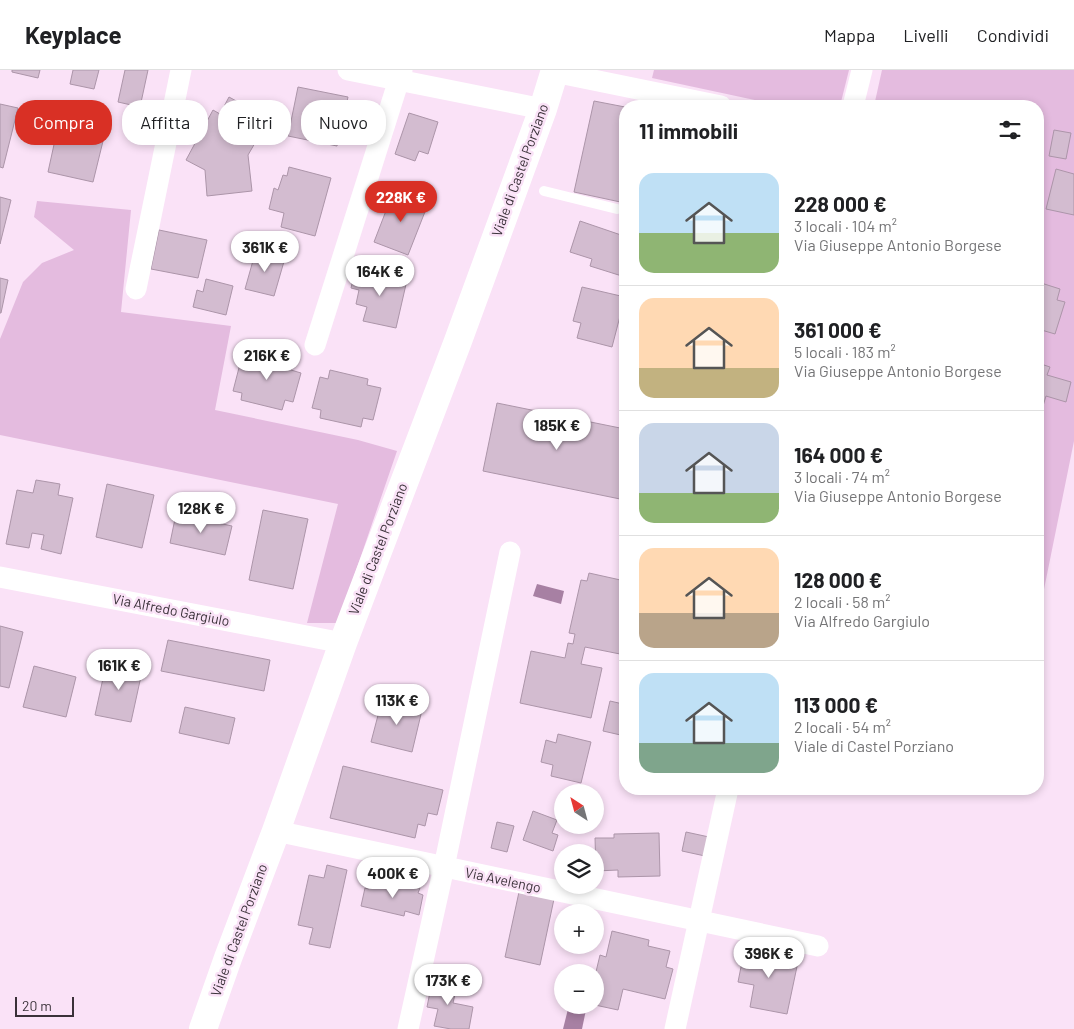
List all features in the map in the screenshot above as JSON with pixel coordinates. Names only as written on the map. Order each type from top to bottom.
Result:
[{"type":"street","points":[[136,289],[181,70]]},
{"type":"street","points":[[348,70],[400,75],[543,108]]},
{"type":"street","points":[[854,100],[862,70]]},
{"type":"street","points":[[555,71],[693,100]]},
{"type":"street","name":"Viale di Castel Porziano","points":[[203,1029],[276,831],[342,643],[458,340],[555,71]]},
{"type":"street","points":[[315,345],[400,75]]},
{"type":"street","points":[[408,1029],[510,552]]},
{"type":"street","name":"Via Alfredo Gargiulo","points":[[0,577],[342,643]]},
{"type":"street","points":[[675,1029],[727,795]]},
{"type":"street","name":"Via Avelengo","points":[[276,831],[818,946]]},
{"type":"lane","points":[[544,191],[617,209]]},
{"type":"shaded area","points":[[654,70],[849,70],[842,100],[755,100],[652,78]]},
{"type":"shaded area","points":[[882,70],[1074,70],[1074,441],[1044,589],[1044,100],[875,100]]},
{"type":"shaded area","points":[[37,201],[131,210],[121,312],[231,326],[215,410],[358,440],[397,451],[338,623],[307,623],[338,504],[0,435],[0,339],[23,282],[42,263],[74,250],[34,217]]},
{"type":"shaded area","points":[[537,584],[564,591],[561,604],[533,596]]},
{"type":"shaded area","points":[[567,1014],[585,1014],[582,1029],[563,1029]]},
{"type":"building","points":[[12,70],[40,70],[38,78],[12,72]]},
{"type":"building","points":[[73,70],[99,70],[94,89],[70,84]]},
{"type":"building","points":[[125,70],[148,70],[142,100],[122,100],[122,103],[118,102]]},
{"type":"building","points":[[298,87],[348,97],[347,100],[301,100],[301,139],[291,137],[291,121]]},
{"type":"building","points":[[594,101],[619,106],[619,202],[574,192]]},
{"type":"building","points":[[0,104],[15,107],[15,120],[3,168],[0,167]]},
{"type":"building","points":[[213,110],[218,113],[218,145],[254,145],[248,155],[252,191],[207,196],[205,170],[186,160],[194,145],[208,145],[208,119]]},
{"type":"building","points":[[409,113],[438,122],[428,154],[419,151],[415,161],[395,154]]},
{"type":"building","points":[[1054,130],[1071,133],[1066,159],[1049,156]]},
{"type":"building","points":[[54,145],[102,145],[93,182],[48,172]]},
{"type":"building","points":[[289,167],[331,178],[315,236],[281,227],[284,213],[269,209],[274,188],[278,190],[283,175],[287,176]]},
{"type":"building","points":[[1056,169],[1074,174],[1074,215],[1046,209]]},
{"type":"building","points":[[394,190],[428,204],[408,255],[374,242]]},
{"type":"building","points":[[0,197],[11,200],[0,244]]},
{"type":"building","points":[[580,221],[619,234],[619,275],[590,266],[592,259],[570,252]]},
{"type":"building","points":[[159,230],[207,240],[198,278],[151,269]]},
{"type":"building","points":[[256,250],[285,258],[274,296],[245,289]]},
{"type":"building","points":[[356,268],[407,280],[396,328],[363,321],[367,307],[356,304],[359,290],[351,288]]},
{"type":"building","points":[[0,278],[8,280],[1,313],[0,313]]},
{"type":"building","points":[[206,279],[233,286],[226,315],[193,307],[197,290],[203,292]]},
{"type":"building","points":[[1044,284],[1060,289],[1057,300],[1065,302],[1055,334],[1044,331]]},
{"type":"building","points":[[582,287],[619,296],[619,320],[612,347],[577,338],[581,323],[573,321]]},
{"type":"building","points":[[251,352],[293,362],[291,370],[301,373],[293,402],[285,400],[282,410],[241,400],[242,393],[233,391],[241,360],[249,362]]},
{"type":"building","points":[[1044,365],[1050,367],[1047,375],[1071,382],[1066,402],[1046,396],[1044,403]]},
{"type":"building","points":[[330,370],[368,379],[367,385],[381,388],[373,420],[363,418],[361,427],[320,418],[321,410],[312,408],[320,377],[328,379]]},
{"type":"building","points":[[497,403],[619,428],[619,499],[483,471]]},
{"type":"building","points":[[36,480],[60,484],[58,495],[73,498],[61,554],[41,549],[44,535],[32,533],[29,548],[6,544],[17,490],[33,493]]},
{"type":"building","points":[[107,484],[154,495],[142,548],[96,537]]},
{"type":"building","points":[[263,510],[308,519],[293,589],[249,580]]},
{"type":"building","points":[[176,514],[232,526],[225,555],[170,543]]},
{"type":"building","points":[[589,573],[619,580],[619,654],[585,647],[581,664],[602,668],[591,718],[520,703],[531,651],[565,658],[568,643],[573,644],[575,634],[569,633],[581,580],[587,581]]},
{"type":"building","points":[[0,626],[23,632],[9,688],[0,686]]},
{"type":"building","points":[[168,640],[270,660],[264,691],[161,671]]},
{"type":"building","points":[[107,660],[143,667],[131,722],[95,715]]},
{"type":"building","points":[[34,666],[76,677],[66,717],[23,707]]},
{"type":"building","points":[[382,700],[422,710],[412,752],[371,742]]},
{"type":"building","points":[[610,701],[619,703],[619,735],[603,731]]},
{"type":"building","points":[[185,707],[235,718],[229,744],[179,733]]},
{"type":"building","points":[[558,734],[591,742],[581,783],[551,776],[553,765],[541,762],[546,740],[556,743]]},
{"type":"building","points":[[343,766],[443,790],[437,815],[428,813],[425,826],[418,824],[415,838],[330,818]]},
{"type":"building","points":[[533,811],[554,819],[552,833],[558,835],[553,851],[523,840]]},
{"type":"building","points":[[497,822],[514,826],[507,852],[491,848]]},
{"type":"building","points":[[686,832],[709,837],[705,856],[682,851]]},
{"type":"building","points":[[659,833],[660,876],[618,877],[618,870],[604,871],[604,844],[595,844],[595,838],[614,838],[614,834]]},
{"type":"building","points":[[327,865],[347,870],[330,948],[309,944],[313,928],[298,925],[309,875],[324,878]]},
{"type":"building","points":[[371,881],[398,887],[400,883],[420,888],[418,893],[423,895],[419,915],[405,911],[404,916],[361,906],[365,888],[369,889]]},
{"type":"building","points":[[519,892],[554,899],[540,965],[505,957]]},
{"type":"building","points":[[612,931],[649,940],[648,946],[670,951],[666,967],[673,969],[665,999],[623,989],[618,1010],[604,1007],[604,964],[598,964],[600,955],[606,957]]},
{"type":"building","points":[[745,947],[799,957],[787,1014],[750,1007],[754,985],[738,982]]},
{"type":"building","points":[[433,977],[458,981],[453,1003],[473,1007],[469,1029],[451,1029],[434,1026],[438,1009],[427,1007]]}]
